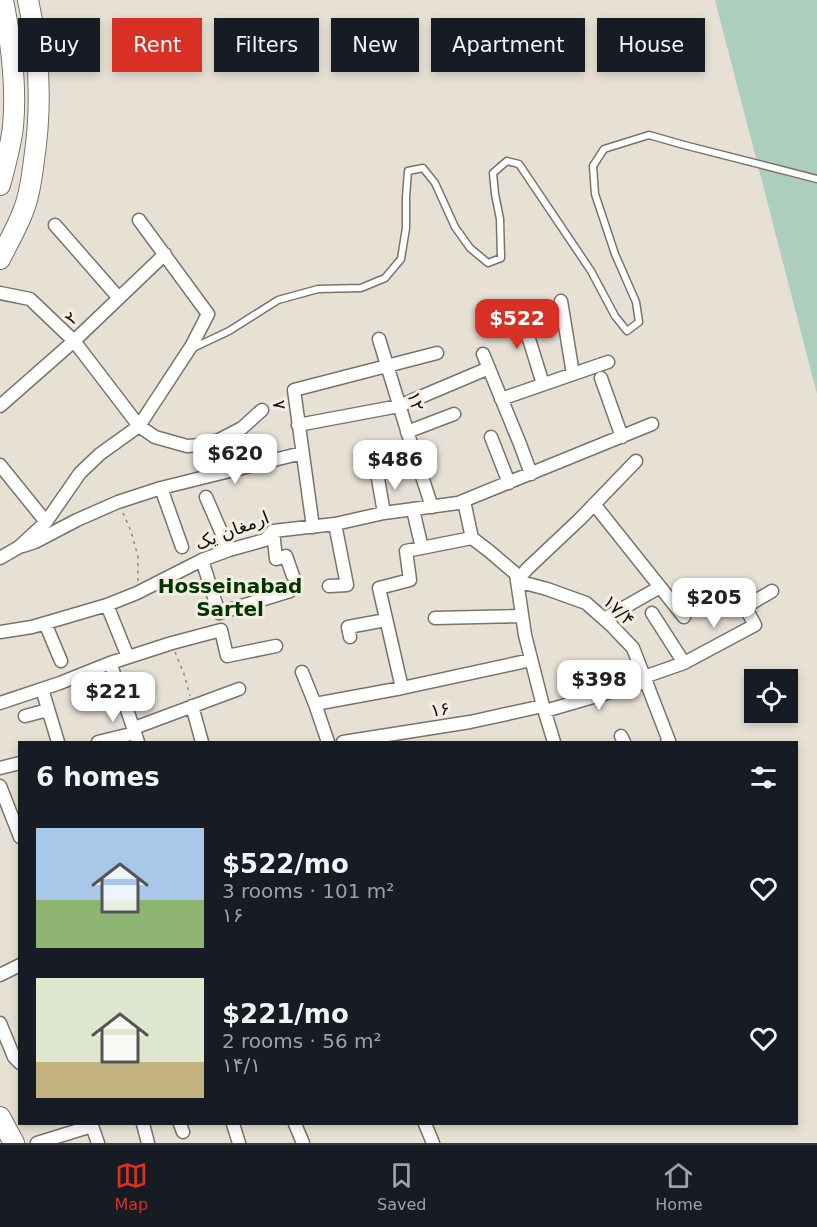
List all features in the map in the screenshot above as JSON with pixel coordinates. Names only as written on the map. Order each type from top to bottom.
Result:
[{"type":"highway","points":[[0,185],[13,126],[13,81],[3,0]]},
{"type":"highway","points":[[0,259],[24,209],[39,131],[40,81],[28,0]]},
{"type":"highway","points":[[0,1117],[14,1143]]},
{"type":"street","points":[[19,547],[46,522],[80,473],[100,453],[139,426],[189,350],[208,314],[139,220]]},
{"type":"street","points":[[55,225],[118,297]]},
{"type":"street","name":"۲","points":[[0,406],[165,254]]},
{"type":"street","points":[[0,293],[30,299],[74,340],[139,426],[155,437],[187,446],[203,445],[219,440],[242,428],[262,410]]},
{"type":"street","points":[[561,301],[573,374]]},
{"type":"street","points":[[519,307],[543,384]]},
{"type":"street","name":"۱۲","points":[[379,339],[432,507]]},
{"type":"street","name":"۸","points":[[314,527],[294,390],[437,353]]},
{"type":"street","points":[[483,354],[531,474]]},
{"type":"street","points":[[501,399],[608,362]]},
{"type":"street","points":[[298,425],[399,406],[489,369]]},
{"type":"street","points":[[601,378],[622,437]]},
{"type":"street","points":[[407,432],[454,414]]},
{"type":"street","name":"ارمغان یک","points":[[0,632],[32,627],[107,605],[137,593],[202,560],[265,540],[273,531],[335,524],[384,513],[458,503],[652,424]]},
{"type":"street","points":[[491,437],[509,483]]},
{"type":"street","points":[[0,558],[118,502],[160,488],[302,453]]},
{"type":"street","points":[[517,578],[636,461]]},
{"type":"street","points":[[0,465],[46,522]]},
{"type":"street","points":[[377,473],[384,513]]},
{"type":"street","points":[[160,488],[182,547]]},
{"type":"street","points":[[206,497],[229,550]]},
{"type":"street","points":[[464,501],[472,538],[517,578],[525,635],[554,741]]},
{"type":"street","points":[[594,504],[684,617]]},
{"type":"street","points":[[413,510],[422,548]]},
{"type":"street","points":[[329,586],[347,585],[335,524]]},
{"type":"street","points":[[273,531],[276,559],[286,556],[293,576]]},
{"type":"street","points":[[402,688],[379,588],[410,580],[406,552],[472,538]]},
{"type":"street","points":[[202,560],[219,612],[290,591]]},
{"type":"street","name":"۱۷/۴","points":[[517,578],[586,603],[633,648],[668,741]]},
{"type":"street","points":[[604,619],[660,587]]},
{"type":"street","name":"۱۶","points":[[355,741],[395,738],[544,708],[644,680],[684,663],[755,625],[745,607],[772,591]]},
{"type":"street","points":[[107,605],[128,657]]},
{"type":"street","points":[[652,613],[684,663]]},
{"type":"street","points":[[435,618],[522,616]]},
{"type":"street","points":[[350,638],[348,627],[386,620]]},
{"type":"street","points":[[45,622],[60,662]]},
{"type":"street","points":[[0,703],[128,657],[221,630],[227,657],[276,646]]},
{"type":"street","points":[[315,704],[531,660]]},
{"type":"street","points":[[110,663],[135,735]]},
{"type":"street","points":[[302,672],[328,741]]},
{"type":"street","points":[[42,689],[58,741]]},
{"type":"street","points":[[103,741],[135,735],[192,706],[239,689]]},
{"type":"street","points":[[192,706],[202,741]]},
{"type":"street","points":[[25,717],[48,710]]},
{"type":"street","points":[[0,768],[18,764]]},
{"type":"street","points":[[0,786],[18,830]]},
{"type":"street","points":[[0,975],[18,967]]},
{"type":"street","points":[[0,1023],[14,1057],[18,1061]]},
{"type":"street","points":[[143,1125],[148,1143]]},
{"type":"street","points":[[233,1125],[239,1143]]},
{"type":"street","points":[[295,1125],[303,1143]]},
{"type":"street","points":[[425,1125],[433,1143]]},
{"type":"street","points":[[37,1143],[56,1140],[78,1127],[92,1126],[98,1143]]},
{"type":"lane","points":[[189,350],[229,331],[278,300],[318,289],[361,288],[385,278],[401,259],[406,228],[408,171],[423,168],[435,183],[455,227],[470,248],[488,263],[501,258],[500,219],[493,173],[507,160],[519,164],[591,271],[615,316],[627,331],[639,322],[636,302],[615,254],[595,194],[593,166],[603,149],[649,135],[817,179]]},
{"type":"path","points":[[118,502],[131,531],[138,557],[137,593]]},
{"type":"path","points":[[172,643],[184,674],[192,706]]},
{"type":"green space","points":[[715,0],[817,0],[817,394]]},
{"type":"district","name":"Hosseinabad Sartel","points":[[230,598]]}]
